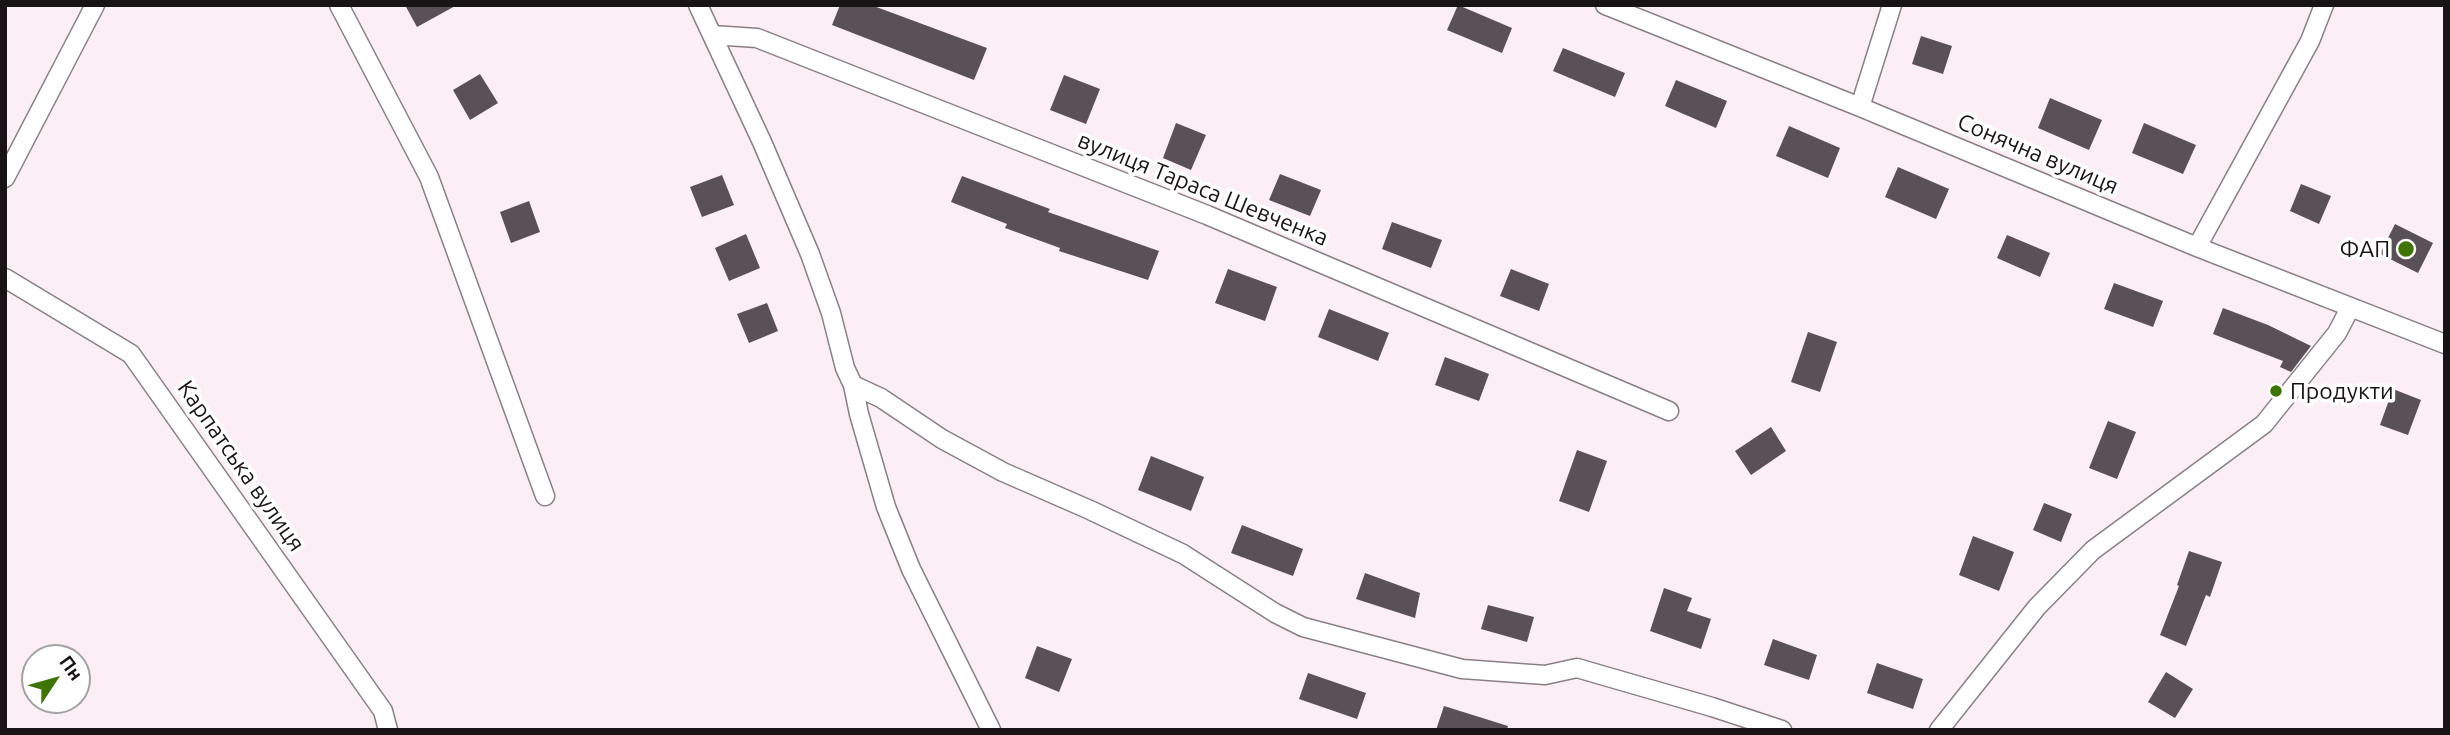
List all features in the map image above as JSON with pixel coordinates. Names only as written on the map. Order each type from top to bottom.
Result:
[{"type":"street","points":[[5,178],[95,5]]},
{"type":"street","points":[[339,5],[429,177],[545,496]]},
{"type":"street","points":[[698,5],[810,254],[831,313],[845,368],[853,384],[886,507],[911,569],[991,730]]},
{"type":"street","name":"Сонячна вулиця","points":[[1605,5],[2197,247],[2445,344]]},
{"type":"street","points":[[1860,107],[1892,5]]},
{"type":"street","points":[[2197,247],[2310,41],[2324,5]]},
{"type":"street","name":"вулиця Тараса Шевченка","points":[[712,35],[757,38],[1182,204],[1669,411]]},
{"type":"street","name":"Карпатська вулиця","points":[[5,278],[131,354],[383,711],[388,730]]},
{"type":"street","points":[[1939,730],[2037,607],[2094,550],[2264,424],[2337,333],[2350,308]]},
{"type":"street","points":[[853,384],[881,398],[942,439],[1003,472],[1183,554],[1275,613],[1303,627],[1462,669],[1545,675],[1577,668],[1782,730]]},
{"type":"building","points":[[405,5],[457,5],[417,27]]},
{"type":"building","points":[[840,5],[871,5],[987,48],[974,80],[832,25]]},
{"type":"building","points":[[1458,5],[1512,28],[1502,53],[1447,30]]},
{"type":"building","points":[[1921,36],[1952,46],[1943,74],[1912,64]]},
{"type":"building","points":[[1563,48],[1625,73],[1615,97],[1553,71]]},
{"type":"building","points":[[480,74],[498,103],[470,120],[453,90]]},
{"type":"building","points":[[1064,75],[1100,89],[1086,124],[1050,110]]},
{"type":"building","points":[[1676,80],[1727,101],[1716,128],[1665,106]]},
{"type":"building","points":[[2050,98],[2102,120],[2089,150],[2038,128]]},
{"type":"building","points":[[1176,123],[1206,135],[1191,170],[1163,158]]},
{"type":"building","points":[[2144,123],[2196,145],[2183,174],[2132,153]]},
{"type":"building","points":[[1789,126],[1840,148],[1828,178],[1776,156]]},
{"type":"building","points":[[1898,167],[1949,189],[1936,219],[1885,197]]},
{"type":"building","points":[[1280,174],[1321,190],[1310,216],[1269,200]]},
{"type":"building","points":[[722,175],[734,205],[702,217],[690,187]]},
{"type":"building","points":[[962,176],[1050,209],[1048,212],[1159,251],[1148,280],[1059,251],[1060,248],[1005,228],[1007,224],[951,202]]},
{"type":"building","points":[[2301,184],[2331,196],[2319,224],[2290,211]]},
{"type":"building","points":[[529,201],[540,232],[511,243],[500,212]]},
{"type":"building","points":[[1392,222],[1442,240],[1431,268],[1382,249]]},
{"type":"building","name":"ФАП","points":[[2395,224],[2433,243],[2418,273],[2380,254]]},
{"type":"building","points":[[746,234],[760,268],[729,281],[715,248]]},
{"type":"building","points":[[2007,235],[2050,253],[2040,277],[1997,258]]},
{"type":"building","points":[[1228,269],[1277,287],[1265,321],[1215,303]]},
{"type":"building","points":[[1511,269],[1549,284],[1539,311],[1500,296]]},
{"type":"building","points":[[2114,283],[2163,301],[2153,327],[2104,309]]},
{"type":"building","points":[[767,303],[778,331],[749,343],[737,314]]},
{"type":"building","points":[[2223,308],[2268,325],[2311,346],[2291,372],[2280,367],[2283,361],[2213,334]]},
{"type":"building","points":[[1329,309],[1389,333],[1378,361],[1318,337]]},
{"type":"building","points":[[1808,332],[1837,342],[1820,392],[1791,382]]},
{"type":"building","points":[[1445,357],[1489,374],[1479,401],[1435,385]]},
{"type":"building","points":[[2393,389],[2421,400],[2408,435],[2380,425]]},
{"type":"building","points":[[2108,421],[2136,432],[2117,479],[2089,468]]},
{"type":"building","points":[[1771,427],[1786,451],[1751,475],[1735,451]]},
{"type":"building","points":[[1577,450],[1607,461],[1589,512],[1559,501]]},
{"type":"building","points":[[1151,456],[1204,477],[1191,511],[1138,490]]},
{"type":"building","points":[[2044,503],[2072,514],[2061,542],[2033,530]]},
{"type":"building","points":[[1242,525],[1303,549],[1293,576],[1231,553]]},
{"type":"building","points":[[1973,536],[2014,552],[1999,591],[1959,575]]},
{"type":"building","points":[[2189,551],[2222,562],[2210,597],[2206,595],[2186,646],[2160,635]]},
{"type":"building","points":[[1365,573],[1420,593],[1415,618],[1356,599]]},
{"type":"building","points":[[1664,588],[1692,598],[1687,611],[1711,619],[1701,649],[1650,631]]},
{"type":"building","points":[[1488,605],[1534,617],[1527,642],[1481,629]]},
{"type":"building","points":[[1773,639],[1817,655],[1809,680],[1764,665]]},
{"type":"building","points":[[1037,646],[1072,659],[1059,692],[1025,678]]},
{"type":"building","points":[[1877,663],[1923,679],[1913,709],[1867,693]]},
{"type":"building","points":[[2166,672],[2193,689],[2175,718],[2148,702]]},
{"type":"building","points":[[1308,673],[1366,693],[1357,719],[1299,699]]},
{"type":"building","points":[[1444,706],[1508,726],[1507,730],[1436,730]]},
{"type":"place","name":"ФАП","points":[[2406,249]]},
{"type":"place","name":"Продукти","points":[[2276,391]]}]
